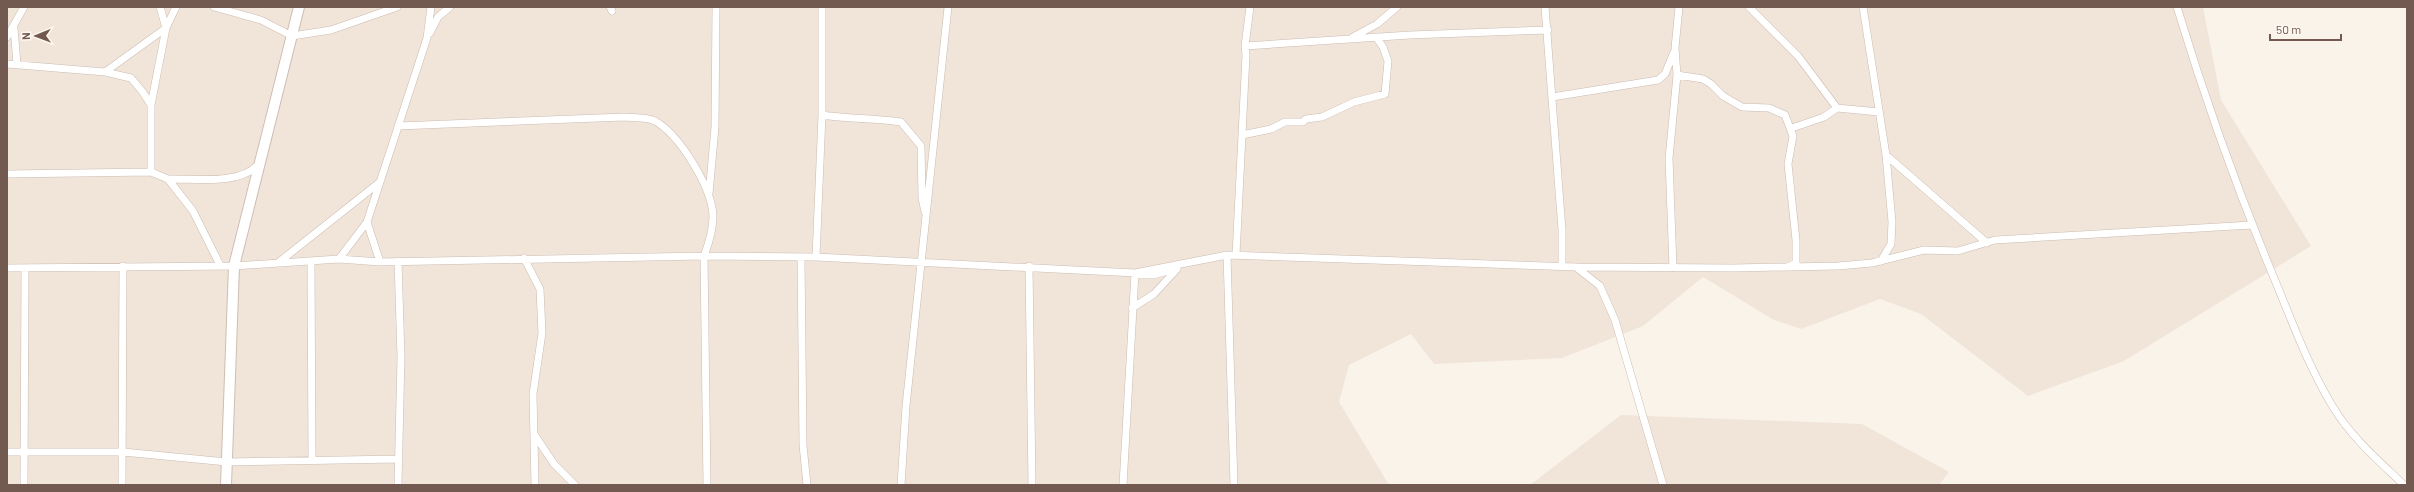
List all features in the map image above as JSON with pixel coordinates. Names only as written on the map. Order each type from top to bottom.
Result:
[{"type":"main road","points":[[226,485],[234,266],[299,7]]},
{"type":"street","points":[[7,38],[14,28],[24,7]]},
{"type":"street","points":[[160,7],[166,28]]},
{"type":"street","points":[[151,172],[151,106],[166,28],[176,7]]},
{"type":"street","points":[[214,7],[261,20],[292,36],[332,30],[397,7]]},
{"type":"street","points":[[428,38],[431,7]]},
{"type":"street","points":[[339,260],[367,222],[428,38],[438,17],[450,7]]},
{"type":"street","points":[[707,485],[704,256],[711,236],[713,216],[709,194],[715,127],[716,7]]},
{"type":"street","points":[[816,257],[822,115],[822,7]]},
{"type":"street","points":[[901,485],[906,406],[921,261],[927,220],[948,7]]},
{"type":"street","points":[[1236,255],[1245,46],[1250,7]]},
{"type":"street","points":[[1350,38],[1377,24],[1397,7]]},
{"type":"street","points":[[1545,7],[1548,30],[1562,230],[1562,266]]},
{"type":"street","points":[[1673,268],[1669,158],[1677,75],[1675,48],[1679,7]]},
{"type":"street","points":[[1749,7],[1798,56],[1837,108]]},
{"type":"street","points":[[1863,7],[1886,155],[1892,232],[1891,244],[1881,261]]},
{"type":"street","points":[[2177,7],[2208,108],[2252,225],[2304,351],[2333,408],[2374,456],[2404,485]]},
{"type":"street","points":[[14,28],[17,64]]},
{"type":"street","points":[[106,72],[166,28]]},
{"type":"street","points":[[1245,46],[1350,38],[1548,30]]},
{"type":"street","points":[[1242,135],[1271,129],[1285,122],[1303,122],[1306,119],[1322,117],[1354,102],[1385,94],[1388,61],[1383,47],[1376,37]]},
{"type":"street","points":[[1552,97],[1658,80],[1665,74],[1675,48]]},
{"type":"street","points":[[7,64],[106,72],[131,78],[142,91],[151,106]]},
{"type":"street","points":[[1677,75],[1703,79],[1712,84],[1723,96],[1742,107],[1761,107],[1778,111],[1785,115],[1792,128],[1793,141],[1788,164],[1796,240],[1796,263],[1788,267]]},
{"type":"street","points":[[1792,128],[1824,117],[1837,108],[1880,112]]},
{"type":"street","points":[[822,115],[847,119],[880,119],[901,122],[921,146],[922,198],[927,220]]},
{"type":"street","points":[[398,126],[624,117],[654,120],[673,136],[709,194]]},
{"type":"street","points":[[1886,155],[1987,243]]},
{"type":"street","points":[[7,174],[151,172],[168,179],[238,178],[253,170],[260,162]]},
{"type":"street","points":[[168,179],[193,211],[220,265]]},
{"type":"street","points":[[279,262],[380,182]]},
{"type":"street","points":[[367,222],[380,262]]},
{"type":"street","points":[[1135,274],[1227,255],[1576,267],[1673,268],[1838,266],[1881,261],[1924,250],[1958,251],[1995,240],[2088,233],[2252,225]]},
{"type":"street","points":[[7,268],[234,266],[279,262],[339,260],[380,262],[524,258],[704,256],[816,257],[921,261],[1030,266],[1152,275],[1227,255]]},
{"type":"street","points":[[1227,255],[1234,485]]},
{"type":"street","points":[[801,257],[803,445],[807,485]]},
{"type":"street","points":[[524,258],[540,289],[542,333],[533,394],[535,485]]},
{"type":"street","points":[[398,261],[401,357],[398,485]]},
{"type":"street","points":[[312,262],[312,459]]},
{"type":"street","points":[[122,485],[123,266]]},
{"type":"street","points":[[1030,266],[1032,485]]},
{"type":"street","points":[[1576,267],[1600,286],[1615,320],[1663,485]]},
{"type":"street","points":[[24,485],[25,268]]},
{"type":"street","points":[[1132,308],[1154,294],[1178,268]]},
{"type":"street","points":[[1123,485],[1135,274]]},
{"type":"street","points":[[534,433],[554,464],[575,485]]},
{"type":"street","points":[[7,452],[123,452],[227,462],[312,459],[399,459]]},
{"type":"shaded area","points":[[7,7],[2203,7],[2221,100],[2311,246],[2124,361],[2028,396],[1921,314],[1880,299],[1801,329],[1774,320],[1703,277],[1643,326],[1562,358],[1434,364],[1411,334],[1349,365],[1339,402],[1389,485],[7,485]]},
{"type":"shaded area","points":[[1621,415],[1862,424],[1949,472],[1939,485],[1530,485]]}]
